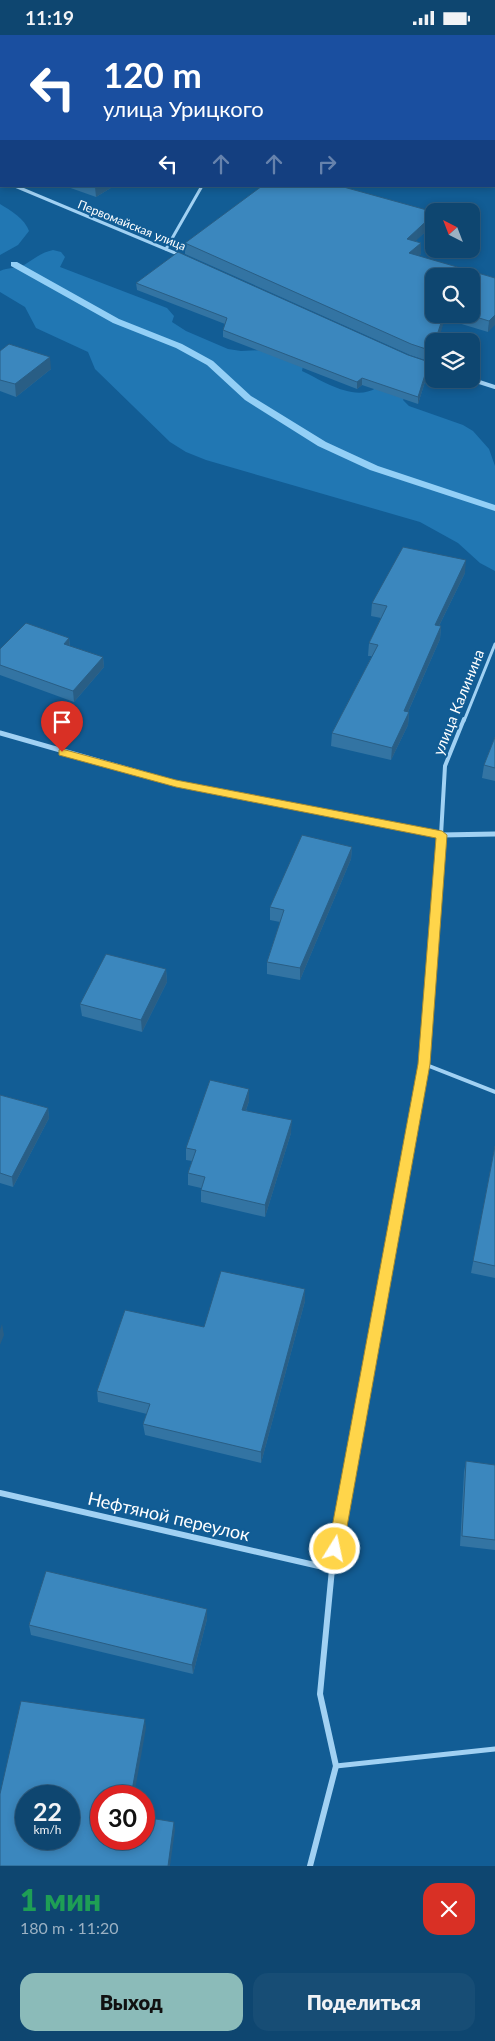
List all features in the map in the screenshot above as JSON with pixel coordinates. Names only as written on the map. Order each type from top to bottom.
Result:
[{"type":"street","name":"Первомайская улица","points":[[17,187],[184,257]]},
{"type":"street","points":[[166,249],[201,187]]},
{"type":"street","points":[[480,382],[495,387]]},
{"type":"street","points":[[0,733],[176,783],[442,835],[495,834]]},
{"type":"street","name":"улица Калинина","points":[[310,1866],[336,1766],[320,1694],[332,1569],[424,1064],[442,835]]},
{"type":"street","name":"Нефтяной переулок","points":[[0,1493],[332,1569]]},
{"type":"lane","name":"улица Калинина","points":[[442,835],[445,766],[495,644]]},
{"type":"lane","points":[[424,1064],[495,1092]]},
{"type":"lane","points":[[336,1766],[495,1749]]},
{"type":"shaded area","points":[[0,204],[21,219],[29,231],[18,245],[0,255]]},
{"type":"shaded area","points":[[53,250],[61,252],[65,257],[60,267],[167,308],[174,316],[172,322],[186,331],[228,349],[241,351],[262,350],[303,366],[302,371],[339,389],[358,393],[376,388],[406,395],[403,400],[409,406],[463,425],[473,431],[489,449],[495,466],[495,571],[480,563],[458,543],[420,522],[206,460],[186,452],[170,442],[95,369],[88,352],[36,328],[25,307],[0,292],[0,271],[24,265],[41,254]]},
{"type":"building","points":[[261,187],[344,187],[425,210],[425,222],[407,239],[421,243],[409,253],[461,268],[425,268],[425,323],[441,323],[438,333],[425,333],[425,349],[185,243]]},
{"type":"building","points":[[178,252],[408,355],[425,361],[425,375],[418,397],[362,378],[357,382],[223,330],[227,318],[136,283]]},
{"type":"building","points":[[480,274],[495,278],[495,315],[489,321],[480,318]]},
{"type":"building","points":[[9,344],[50,357],[15,384],[0,380],[0,351]]},
{"type":"building","points":[[403,547],[466,560],[435,625],[441,626],[404,711],[409,712],[392,748],[332,733],[378,645],[369,643],[387,606],[372,603]]},
{"type":"building","points":[[26,623],[69,638],[64,644],[103,657],[73,691],[0,665],[0,649]]},
{"type":"building","points":[[495,737],[495,768],[484,765]]},
{"type":"building","points":[[302,835],[352,847],[300,968],[267,962],[284,910],[270,907]]},
{"type":"building","points":[[106,954],[166,969],[141,1020],[80,1004]]},
{"type":"building","points":[[210,1080],[249,1089],[242,1110],[292,1120],[265,1205],[201,1190],[205,1177],[188,1173],[196,1150],[186,1148]]},
{"type":"building","points":[[0,1095],[48,1108],[12,1177],[0,1173]]},
{"type":"building","points":[[495,1146],[495,1266],[473,1261]]},
{"type":"building","points":[[221,1271],[305,1289],[261,1452],[143,1424],[150,1404],[97,1391],[125,1310],[204,1327]]},
{"type":"building","points":[[466,1461],[495,1465],[495,1540],[462,1536]]},
{"type":"building","points":[[46,1571],[207,1609],[192,1665],[29,1625]]},
{"type":"building","points":[[21,1701],[145,1719],[133,1785],[90,1785],[90,1850],[155,1850],[155,1819],[174,1822],[168,1866],[0,1866],[0,1794]]},
{"type":"waterway","points":[[14,264],[50,286],[72,295],[116,321],[179,346],[210,363],[248,398],[322,444],[374,468],[495,508]]},
{"type":"route","points":[[62,752],[176,783],[442,835],[424,1064],[335,1549]]}]
